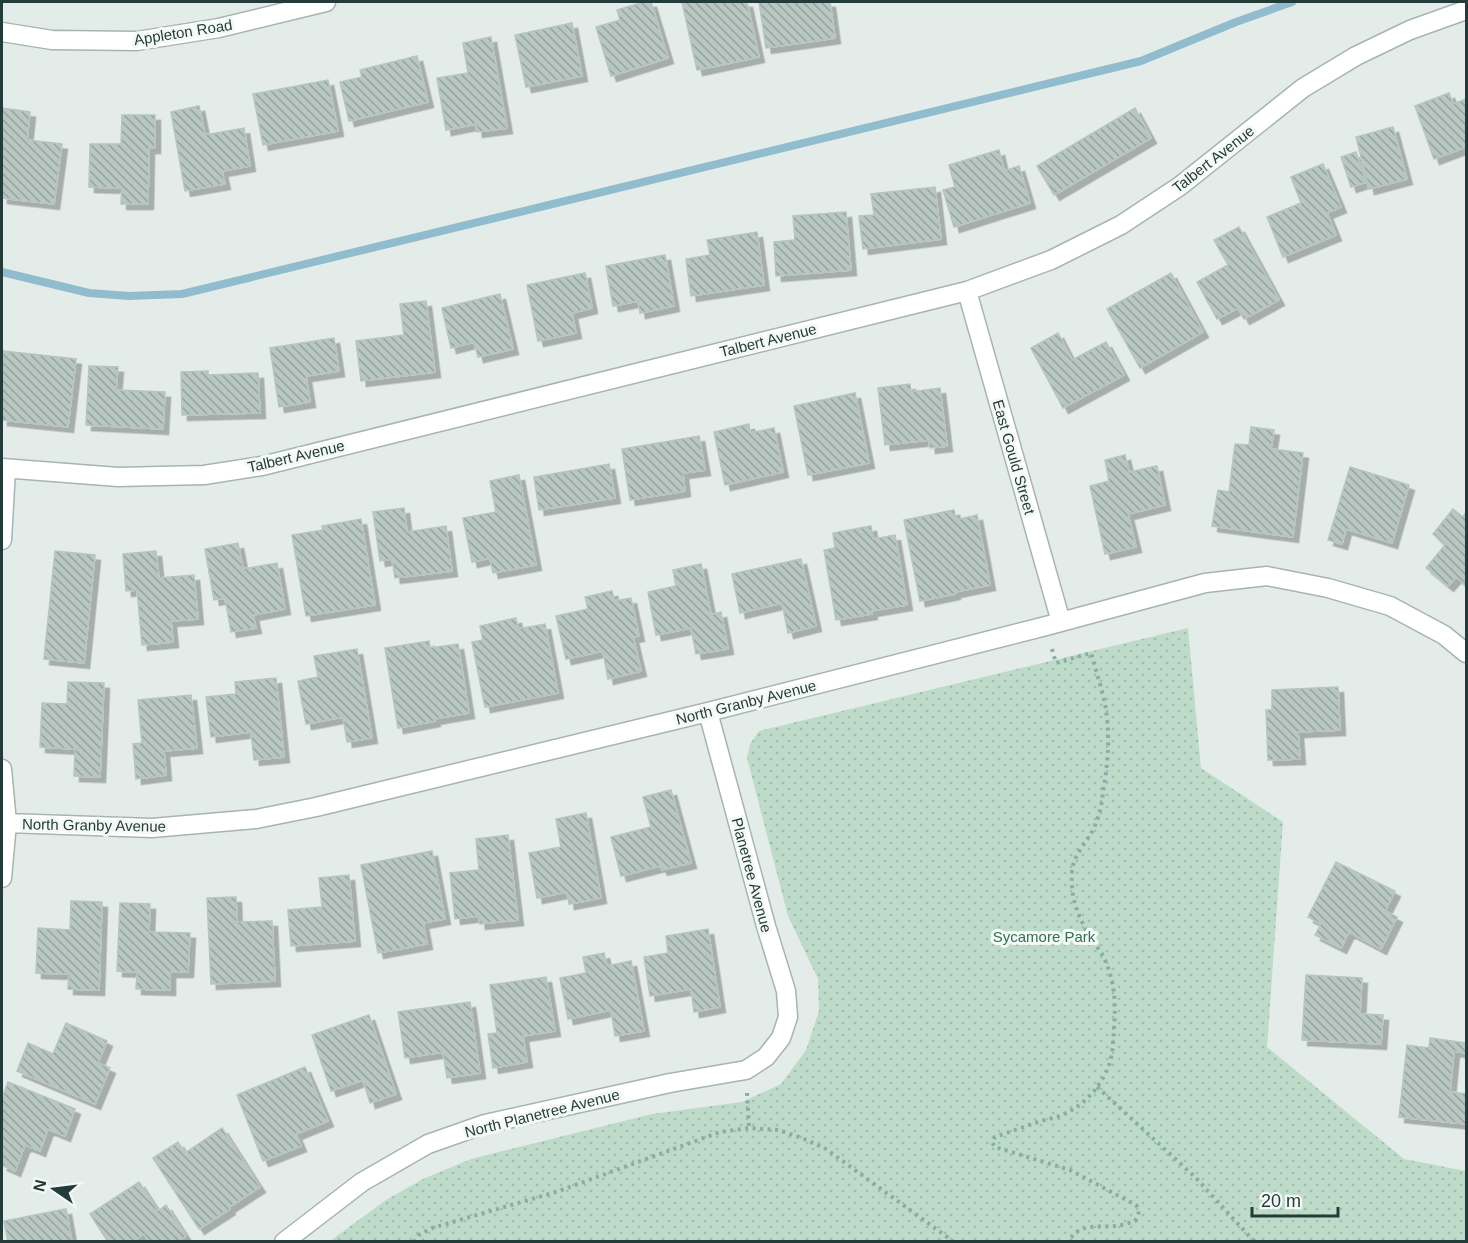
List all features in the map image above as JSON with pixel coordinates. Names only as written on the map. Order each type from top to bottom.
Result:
[{"type":"street","name":"Appleton Road","points":[[2,32],[52,40],[137,41],[219,28],[326,2]]},
{"type":"street","name":"Talbert Avenue","points":[[4,469],[118,477],[204,475],[262,466],[967,291],[1051,261],[1121,225],[1180,186],[1303,88],[1356,56],[1399,35],[1467,10]]},
{"type":"street","name":"East Gould Street","points":[[967,291],[1053,624]]},
{"type":"street","points":[[2,540],[4,469]]},
{"type":"street","name":"North Granby Avenue","points":[[7,823],[152,828],[256,819],[316,807],[708,712],[1205,583],[1267,576],[1328,588],[1390,606],[1444,635],[1467,653]]},
{"type":"street","name":"Planetree Avenue","points":[[708,712],[786,991],[788,1017],[781,1038]]},
{"type":"street","points":[[2,769],[7,823],[2,878]]},
{"type":"street","name":"North Planetree Avenue","points":[[284,1242],[362,1182],[428,1144],[485,1124],[670,1083],[746,1070],[766,1057],[781,1038]]},
{"type":"path","points":[[1053,624],[1056,663],[1092,653],[1106,708],[1109,732],[1107,770],[1096,823],[1075,857],[1072,870],[1072,895],[1088,934],[1111,976],[1116,1012],[1113,1047],[1109,1064],[1097,1087],[1079,1106],[1067,1113],[995,1137],[992,1142],[995,1147],[1070,1170],[1136,1205],[1139,1209],[1139,1215],[1135,1221],[1116,1226],[1086,1227],[1077,1231],[1068,1242]]},
{"type":"path","points":[[746,1070],[749,1128]]},
{"type":"path","points":[[1097,1087],[1195,1177],[1256,1242]]},
{"type":"path","points":[[414,1242],[419,1235],[432,1228],[556,1192],[720,1132],[749,1128],[778,1130],[826,1149],[954,1242]]},
{"type":"green space","name":"Sycamore Park","points":[[1188,628],[1201,768],[1283,822],[1267,1047],[1404,1159],[1466,1171],[1466,1241],[330,1241],[386,1200],[423,1179],[471,1159],[652,1114],[742,1102],[781,1084],[806,1050],[819,1011],[818,979],[788,916],[747,758],[750,744],[759,731]]},
{"type":"building","points":[[651,2],[668,58],[611,76],[596,27],[620,20],[617,10]]},
{"type":"building","points":[[682,2],[747,2],[759,57],[697,70]]},
{"type":"building","points":[[759,2],[830,2],[835,38],[766,48]]},
{"type":"building","points":[[572,23],[582,76],[526,87],[515,35]]},
{"type":"building","points":[[491,37],[507,128],[477,132],[476,124],[446,130],[437,78],[468,73],[463,43]]},
{"type":"building","points":[[417,56],[428,102],[349,121],[340,82],[362,77],[360,70]]},
{"type":"building","points":[[328,80],[338,131],[263,145],[253,94]]},
{"type":"building","points":[[1449,93],[1453,104],[1466,99],[1466,147],[1434,159],[1415,106]]},
{"type":"building","points":[[199,106],[205,135],[244,128],[250,166],[222,171],[225,184],[185,191],[171,112]]},
{"type":"building","points":[[2,108],[30,112],[27,140],[62,144],[54,204],[2,198]]},
{"type":"building","points":[[1135,108],[1151,138],[1054,195],[1037,166]]},
{"type":"building","points":[[122,115],[155,115],[155,148],[149,148],[148,204],[121,204],[122,188],[89,187],[90,144],[121,144]]},
{"type":"building","points":[[1393,127],[1407,179],[1369,189],[1356,137]]},
{"type":"building","points":[[999,150],[1004,171],[1019,166],[1030,203],[954,227],[943,190],[955,187],[949,165]]},
{"type":"building","points":[[1356,152],[1366,182],[1351,187],[1341,157]]},
{"type":"building","points":[[1323,164],[1341,207],[1327,213],[1336,235],[1283,257],[1267,217],[1301,203],[1291,177]]},
{"type":"building","points":[[935,187],[941,239],[863,249],[859,216],[874,215],[871,194]]},
{"type":"building","points":[[846,212],[851,270],[776,276],[774,242],[795,240],[793,216]]},
{"type":"building","points":[[1239,227],[1279,300],[1244,319],[1238,308],[1217,319],[1197,282],[1228,265],[1214,240]]},
{"type":"building","points":[[757,232],[764,285],[691,296],[686,259],[710,255],[707,240]]},
{"type":"building","points":[[665,255],[674,306],[640,313],[638,301],[613,306],[606,266]]},
{"type":"building","points":[[585,273],[592,308],[572,313],[576,333],[538,341],[527,285]]},
{"type":"building","points":[[1171,273],[1203,332],[1140,368],[1107,309]]},
{"type":"building","points":[[500,294],[513,349],[478,357],[474,342],[451,348],[442,308]]},
{"type":"building","points":[[426,301],[435,372],[361,381],[356,341],[404,335],[400,304]]},
{"type":"building","points":[[1058,333],[1072,360],[1106,342],[1124,375],[1063,408],[1031,348]]},
{"type":"building","points":[[334,338],[339,371],[306,376],[310,402],[279,407],[270,348]]},
{"type":"building","points":[[3,351],[76,359],[68,427],[2,420]]},
{"type":"building","points":[[89,366],[118,367],[116,390],[165,392],[163,429],[86,425]]},
{"type":"building","points":[[208,371],[208,375],[258,373],[260,413],[182,415],[181,372]]},
{"type":"building","points":[[910,384],[911,392],[940,388],[947,446],[930,448],[929,440],[885,445],[878,388]]},
{"type":"building","points":[[855,393],[869,463],[808,475],[794,406]]},
{"type":"building","points":[[749,424],[750,433],[774,428],[783,472],[725,485],[714,432]]},
{"type":"building","points":[[1251,427],[1274,430],[1271,449],[1303,453],[1293,537],[1212,526],[1218,490],[1229,492],[1235,444],[1249,445]]},
{"type":"building","points":[[699,436],[705,470],[683,473],[685,491],[630,500],[622,449]]},
{"type":"building","points":[[1125,455],[1129,472],[1157,466],[1165,505],[1128,514],[1136,547],[1105,554],[1090,486],[1109,481],[1105,460]]},
{"type":"building","points":[[609,464],[615,498],[539,510],[534,477]]},
{"type":"building","points":[[1350,467],[1409,485],[1392,543],[1346,529],[1342,544],[1328,540]]},
{"type":"building","points":[[519,475],[536,565],[493,573],[490,558],[472,562],[463,518],[496,512],[490,481]]},
{"type":"building","points":[[404,508],[407,532],[446,526],[452,571],[395,578],[392,559],[380,561],[373,512]]},
{"type":"building","points":[[1453,509],[1463,517],[1466,512],[1466,585],[1456,577],[1448,586],[1426,568],[1445,545],[1433,534]]},
{"type":"building","points":[[954,510],[956,520],[977,515],[990,585],[920,601],[904,520]]},
{"type":"building","points":[[361,519],[375,605],[306,616],[292,535],[323,530],[322,526]]},
{"type":"building","points":[[871,526],[873,539],[895,535],[907,605],[836,620],[824,550],[835,548],[833,533]]},
{"type":"building","points":[[238,543],[243,569],[277,563],[285,609],[253,615],[256,628],[231,632],[225,598],[214,600],[205,549]]},
{"type":"building","points":[[55,551],[95,555],[84,663],[44,659]]},
{"type":"building","points":[[156,551],[159,578],[194,575],[198,619],[171,621],[173,642],[142,645],[137,590],[126,591],[123,554]]},
{"type":"building","points":[[801,559],[816,626],[788,633],[782,603],[740,613],[732,574]]},
{"type":"building","points":[[701,564],[711,615],[721,612],[728,649],[696,654],[691,628],[656,635],[648,592],[676,586],[673,570]]},
{"type":"building","points":[[612,591],[614,601],[631,598],[639,636],[633,637],[641,671],[608,679],[603,651],[566,659],[556,616],[588,609],[585,597]]},
{"type":"building","points":[[516,618],[518,629],[545,624],[558,693],[485,707],[472,642],[483,640],[480,626]]},
{"type":"building","points":[[429,641],[430,648],[458,644],[469,713],[398,728],[385,648]]},
{"type":"building","points":[[357,649],[372,738],[347,742],[343,717],[306,724],[298,681],[318,677],[314,656]]},
{"type":"building","points":[[276,678],[284,757],[254,760],[251,732],[211,737],[206,697],[236,694],[235,682]]},
{"type":"building","points":[[68,682],[104,683],[100,777],[74,776],[75,749],[40,747],[42,703],[67,704]]},
{"type":"building","points":[[1338,687],[1340,730],[1298,732],[1300,759],[1268,760],[1266,710],[1272,710],[1272,690]]},
{"type":"building","points":[[191,695],[197,748],[164,751],[166,775],[136,779],[133,744],[142,743],[138,700]]},
{"type":"building","points":[[671,790],[691,863],[662,870],[660,866],[621,876],[611,837],[651,827],[643,797]]},
{"type":"building","points":[[586,813],[601,898],[569,904],[567,892],[537,898],[529,853],[561,847],[556,819]]},
{"type":"building","points":[[508,835],[518,920],[480,924],[479,916],[455,919],[450,873],[479,870],[476,839]]},
{"type":"building","points":[[432,851],[445,919],[423,923],[427,944],[378,953],[361,865]]},
{"type":"building","points":[[1336,862],[1395,891],[1385,911],[1397,917],[1381,949],[1349,932],[1341,948],[1315,935],[1321,924],[1308,917]]},
{"type":"building","points":[[349,875],[355,941],[291,946],[288,910],[322,907],[319,878]]},
{"type":"building","points":[[236,897],[237,922],[272,921],[275,981],[211,984],[207,898]]},
{"type":"building","points":[[71,901],[102,902],[99,990],[68,989],[69,974],[36,973],[38,928],[70,930]]},
{"type":"building","points":[[120,903],[150,904],[149,932],[190,933],[188,972],[170,972],[170,990],[136,989],[137,972],[117,971]]},
{"type":"building","points":[[708,929],[720,1007],[694,1012],[691,989],[650,996],[644,957],[668,953],[666,936]]},
{"type":"building","points":[[604,953],[607,966],[631,961],[644,1031],[615,1036],[611,1010],[568,1019],[560,978],[586,973],[583,957]]},
{"type":"building","points":[[1306,975],[1362,978],[1360,1014],[1383,1015],[1381,1044],[1302,1040]]},
{"type":"building","points":[[546,977],[555,1031],[523,1036],[527,1062],[493,1068],[488,1034],[497,1033],[490,985]]},
{"type":"building","points":[[470,1002],[480,1073],[447,1078],[443,1052],[405,1058],[398,1012]]},
{"type":"building","points":[[369,1015],[396,1094],[370,1103],[363,1080],[331,1091],[312,1035]]},
{"type":"building","points":[[66,1023],[107,1041],[98,1063],[110,1068],[95,1104],[17,1071],[28,1043],[53,1054]]},
{"type":"building","points":[[1430,1038],[1466,1043],[1466,1053],[1454,1051],[1450,1092],[1466,1094],[1466,1124],[1399,1117],[1407,1045],[1429,1048]]},
{"type":"building","points":[[305,1067],[328,1121],[296,1134],[301,1146],[263,1161],[237,1095]]},
{"type":"building","points":[[8,1082],[75,1109],[65,1136],[48,1129],[40,1151],[25,1145],[15,1171],[2,1165],[2,1098]]},
{"type":"building","points":[[222,1128],[260,1187],[199,1229],[153,1158],[178,1142],[185,1153]]},
{"type":"building","points":[[139,1182],[158,1211],[166,1205],[186,1236],[177,1242],[149,1242],[144,1234],[132,1242],[108,1242],[90,1214]]},
{"type":"building","points":[[66,1209],[72,1242],[8,1242],[4,1221]]},
{"type":"waterway","points":[[2,272],[89,293],[129,296],[182,294],[1141,61],[1292,2]]}]
